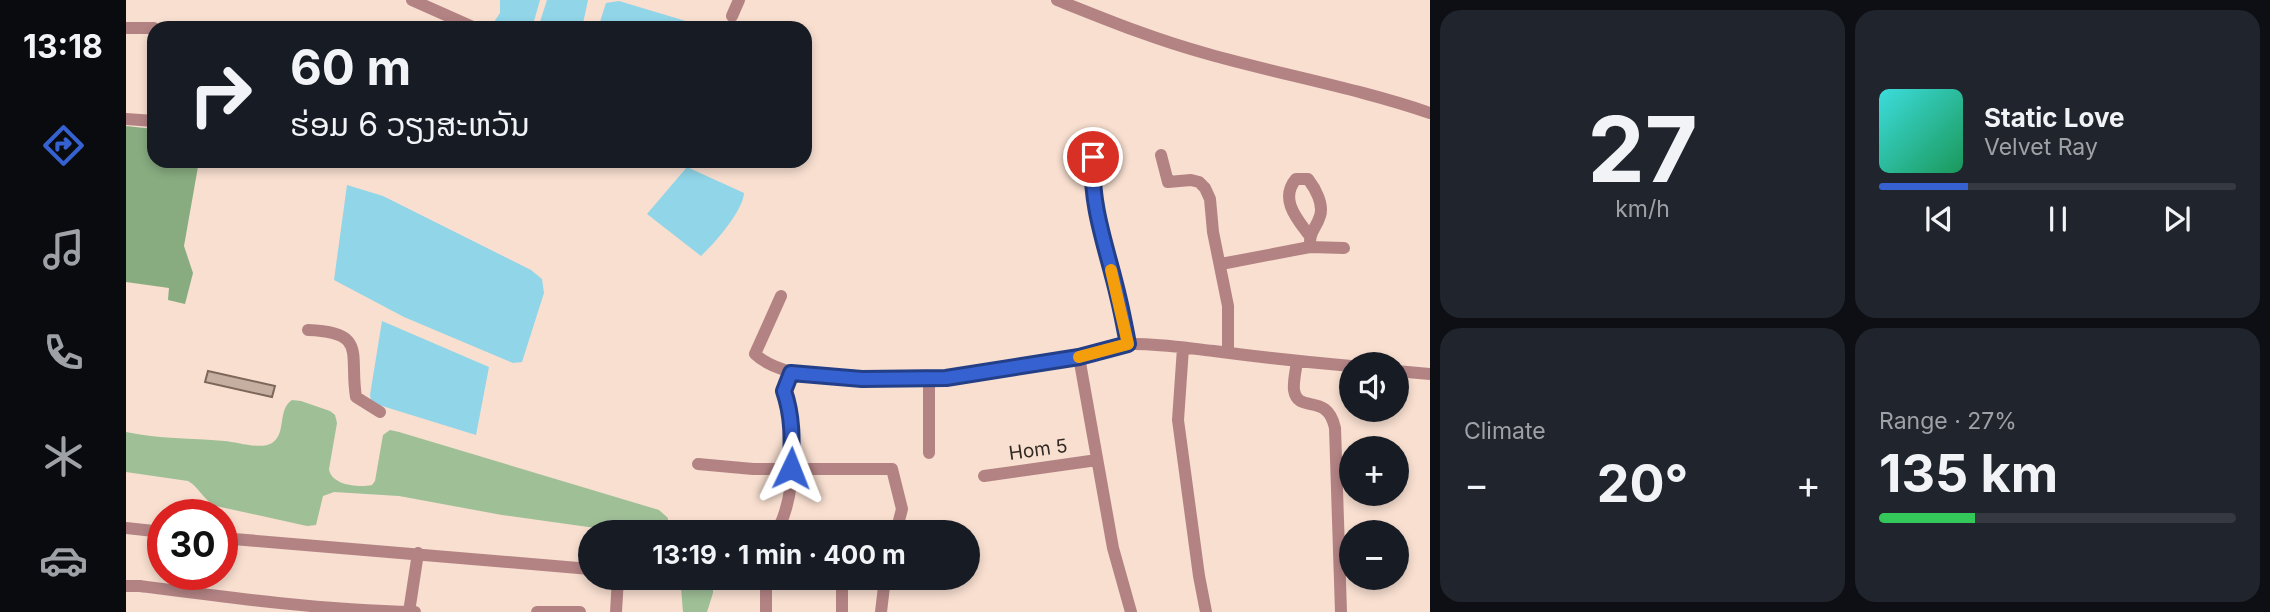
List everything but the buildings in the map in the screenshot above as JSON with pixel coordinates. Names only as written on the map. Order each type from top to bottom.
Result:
[{"type":"street","points":[[412,0],[458,21]]},
{"type":"street","points":[[732,16],[739,0]]},
{"type":"street","points":[[1057,0],[1136,31],[1205,53],[1390,99],[1430,113]]},
{"type":"street","points":[[126,28],[147,28]]},
{"type":"street","points":[[126,119],[147,120]]},
{"type":"street","points":[[1161,155],[1168,182],[1191,180],[1199,183],[1205,188],[1210,199],[1213,232],[1228,306],[1228,353]]},
{"type":"street","points":[[1093,157],[1091,183],[1096,212],[1119,297],[1128,344]]},
{"type":"street","points":[[1221,264],[1309,241],[1343,248]]},
{"type":"street","points":[[781,296],[755,354],[791,373],[850,379],[964,376],[1079,357],[1128,344],[1339,365]]},
{"type":"street","points":[[308,330],[331,331],[350,343],[355,355],[356,397],[380,412]]},
{"type":"street","points":[[1182,348],[1178,420],[1206,612]]},
{"type":"street","points":[[1079,357],[1113,548],[1131,612]]},
{"type":"street","points":[[1297,361],[1295,395],[1301,402],[1326,408],[1333,415],[1341,612]]},
{"type":"street","points":[[1409,372],[1430,374]]},
{"type":"street","points":[[782,520],[786,512],[793,427],[784,391],[791,373]]},
{"type":"street","points":[[929,379],[929,453]]},
{"type":"street","name":"Hom 5","points":[[984,476],[1097,460]]},
{"type":"street","points":[[698,464],[753,469],[892,469],[902,509],[899,520]]},
{"type":"street","points":[[126,528],[147,530]]},
{"type":"street","points":[[238,539],[578,568]]},
{"type":"street","points":[[409,612],[418,553]]},
{"type":"street","points":[[126,586],[282,605],[415,612]]},
{"type":"street","points":[[615,612],[617,590]]},
{"type":"street","points":[[766,590],[766,612]]},
{"type":"street","points":[[842,590],[842,612]]},
{"type":"street","points":[[881,612],[884,590]]},
{"type":"street","points":[[537,612],[580,612]]},
{"type":"green space","points":[[126,126],[147,128],[147,168],[198,168],[184,246],[193,273],[185,304],[168,300],[169,288],[126,282]]},
{"type":"green space","points":[[292,400],[301,401],[335,415],[337,423],[329,469],[335,479],[346,484],[372,485],[383,435],[390,430],[659,510],[668,520],[578,520],[578,526],[399,496],[334,492],[323,496],[316,525],[307,526],[238,511],[238,499],[207,499],[188,481],[126,472],[126,432],[267,445],[277,439],[287,404]]},
{"type":"green space","points":[[681,590],[713,590],[707,612],[683,612]]},
{"type":"water","points":[[500,0],[540,0],[534,21],[495,21],[500,13]]},
{"type":"water","points":[[547,0],[588,0],[584,21],[540,21]]},
{"type":"water","points":[[619,1],[686,21],[600,21],[606,3]]},
{"type":"water","points":[[686,168],[744,193],[733,218],[701,256],[647,214]]},
{"type":"water","points":[[347,185],[383,196],[531,270],[542,279],[544,293],[522,362],[513,363],[404,317],[334,280]]},
{"type":"water","points":[[382,321],[489,367],[476,435],[379,405],[371,400]]},
{"type":"slow traffic","points":[[1079,357],[1128,344],[1111,270]]},
{"type":"route","points":[[791,468],[793,427],[784,391],[791,373],[862,379],[946,378],[1079,357],[1128,344],[1119,297],[1096,212],[1091,183],[1093,157]]}]
